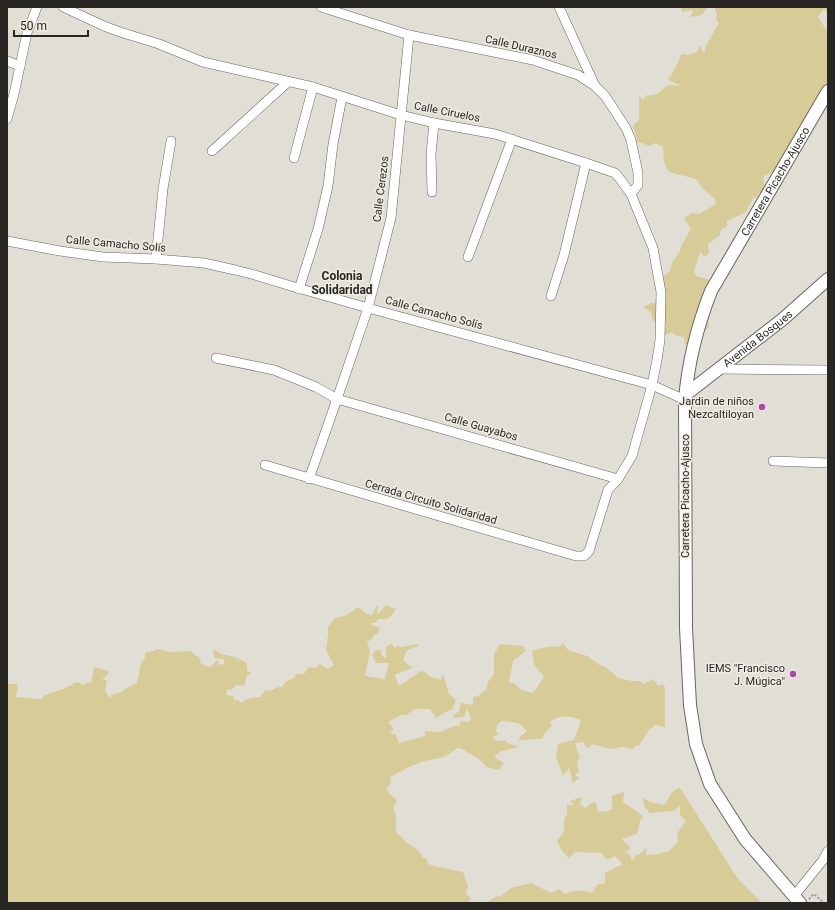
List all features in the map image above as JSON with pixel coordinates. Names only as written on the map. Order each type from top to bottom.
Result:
[{"type":"main road","name":"Carretera Picacho-Ajusco","points":[[797,899],[745,839],[710,784],[696,744],[690,705],[686,628],[685,398],[694,343],[702,314],[712,291],[828,91]]},
{"type":"main road","name":"Avenida Bosques","points":[[685,398],[719,368],[783,319],[828,279]]},
{"type":"street","points":[[7,119],[27,33],[37,7]]},
{"type":"street","name":"Calle Ciruelos","points":[[63,7],[104,26],[159,44],[203,62],[313,87],[401,115],[434,123],[495,134],[615,173],[631,194],[653,248],[660,292],[660,340],[652,385],[632,456],[618,479],[608,490],[589,551]]},
{"type":"street","name":"Calle Duraznos","points":[[321,7],[409,35],[533,60],[578,75],[595,86],[613,108],[626,128],[631,140],[638,174],[638,185],[631,194]]},
{"type":"street","points":[[559,7],[595,86]]},
{"type":"street","name":"Calle Cerezos","points":[[309,478],[338,399],[368,308],[391,218],[409,35]]},
{"type":"street","points":[[7,61],[20,66]]},
{"type":"street","points":[[212,151],[288,82]]},
{"type":"street","points":[[294,158],[313,87]]},
{"type":"street","points":[[299,289],[318,229],[328,186],[333,144],[342,96]]},
{"type":"street","points":[[432,192],[431,154],[434,123]]},
{"type":"street","points":[[468,257],[512,139]]},
{"type":"street","points":[[156,259],[163,190],[171,141]]},
{"type":"street","points":[[551,296],[564,255],[586,163]]},
{"type":"street","name":"Calle Camacho Solís","points":[[7,240],[60,251],[103,257],[204,263],[255,275],[299,289],[652,385],[685,398]]},
{"type":"street","name":"Calle Guayabos","points":[[216,358],[274,370],[316,387],[338,399],[618,479]]},
{"type":"street","points":[[719,368],[828,370]]},
{"type":"street","points":[[773,461],[828,463]]},
{"type":"street","name":"Cerrada Circuito Solidaridad","points":[[265,465],[576,556],[584,556],[589,551]]},
{"type":"street","points":[[797,899],[826,861],[828,851]]},
{"type":"path","points":[[814,894],[824,903]]},
{"type":"shaded area","points":[[681,7],[708,7],[702,15],[691,17],[693,10],[682,12]]},
{"type":"shaded area","points":[[714,7],[828,7],[828,14],[824,9],[818,17],[828,31],[828,101],[827,107],[818,113],[790,152],[786,148],[785,156],[778,162],[778,169],[764,176],[764,193],[759,193],[757,197],[752,199],[752,202],[746,212],[727,221],[727,226],[720,231],[720,235],[708,244],[709,253],[705,257],[700,252],[694,272],[696,276],[710,280],[717,288],[708,320],[709,327],[707,330],[702,330],[702,339],[700,339],[694,346],[685,344],[684,337],[674,335],[672,332],[665,335],[665,327],[667,326],[665,323],[660,322],[657,316],[654,323],[650,311],[643,307],[651,303],[655,303],[660,279],[670,271],[672,263],[691,229],[684,218],[692,213],[699,214],[716,204],[714,198],[703,189],[696,179],[669,172],[664,162],[663,147],[656,143],[648,146],[636,141],[637,138],[633,126],[639,120],[639,96],[643,100],[647,95],[654,95],[668,85],[680,85],[670,81],[668,78],[672,74],[682,54],[688,55],[697,52],[700,45],[704,53],[706,46],[719,23],[716,20],[717,14]]},
{"type":"shaded area","points":[[377,605],[377,615],[386,605],[396,609],[390,617],[386,619],[379,619],[375,623],[371,623],[380,628],[378,633],[374,635],[371,640],[367,641],[370,652],[365,676],[385,679],[389,663],[376,663],[372,654],[377,650],[381,650],[381,655],[386,659],[386,647],[391,644],[395,648],[397,646],[402,647],[417,644],[419,646],[407,650],[403,660],[412,668],[395,675],[399,686],[421,671],[425,672],[432,678],[438,678],[440,681],[443,674],[449,694],[456,700],[452,710],[436,718],[430,709],[415,709],[406,715],[401,715],[388,722],[394,729],[390,733],[396,735],[399,743],[425,736],[425,731],[440,732],[454,726],[459,726],[461,721],[468,722],[471,719],[467,709],[464,717],[453,718],[453,716],[460,710],[460,703],[473,705],[473,697],[478,696],[486,690],[489,680],[492,678],[494,673],[494,654],[500,644],[523,646],[526,651],[513,661],[509,683],[514,683],[522,690],[533,693],[544,677],[534,664],[532,650],[559,647],[563,643],[568,650],[590,657],[590,659],[595,661],[597,664],[606,667],[618,678],[640,681],[643,684],[653,679],[659,687],[659,685],[664,685],[665,688],[665,727],[656,725],[649,730],[639,746],[636,745],[633,749],[623,747],[610,749],[592,744],[588,748],[585,746],[584,742],[575,743],[580,757],[577,762],[579,772],[575,774],[579,778],[573,783],[569,768],[563,776],[556,757],[558,744],[574,740],[581,720],[565,716],[554,719],[550,722],[552,725],[542,739],[518,740],[527,731],[518,723],[501,721],[497,725],[496,732],[499,734],[493,737],[496,741],[505,740],[507,743],[518,746],[516,748],[501,751],[494,757],[504,763],[499,770],[487,767],[480,760],[458,748],[444,757],[424,761],[390,777],[391,784],[386,788],[397,800],[394,806],[396,815],[396,832],[406,842],[418,850],[423,858],[426,858],[428,864],[463,872],[468,886],[466,894],[471,898],[468,903],[7,903],[7,684],[17,684],[18,690],[15,697],[41,699],[45,695],[63,689],[77,682],[84,685],[88,682],[91,683],[94,667],[109,671],[107,676],[102,678],[107,681],[105,691],[111,698],[111,695],[122,692],[126,688],[137,683],[145,653],[157,649],[172,652],[191,651],[194,655],[199,657],[201,664],[211,667],[217,660],[220,665],[224,664],[224,659],[214,658],[213,649],[221,654],[235,657],[247,663],[247,670],[251,673],[247,676],[244,686],[236,685],[231,690],[227,689],[226,695],[233,696],[235,701],[238,700],[242,703],[246,699],[260,697],[266,690],[282,687],[287,681],[294,678],[296,674],[304,674],[309,667],[316,668],[320,664],[328,669],[334,665],[326,650],[328,627],[335,618],[347,615],[358,607],[367,614],[372,615]]},
{"type":"shaded area","points":[[680,788],[738,879],[762,903],[486,903],[497,896],[500,897],[511,888],[531,883],[551,893],[559,889],[565,894],[578,890],[592,893],[598,884],[603,884],[605,882],[605,873],[623,865],[615,856],[607,860],[601,853],[575,852],[569,858],[562,851],[557,841],[564,832],[564,819],[567,814],[567,805],[574,805],[570,801],[582,797],[580,805],[586,808],[589,804],[596,802],[598,811],[604,812],[612,809],[612,796],[624,792],[623,803],[643,816],[640,821],[637,834],[622,839],[631,848],[625,853],[630,854],[632,861],[636,854],[639,855],[646,848],[646,855],[669,851],[678,842],[677,834],[686,821],[680,815],[680,805],[674,811],[650,813],[645,808],[643,798],[650,802],[664,805],[672,792]]},
{"type":"place","name":"Jardin de niños Nezcaltiloyan","points":[[762,407]]},
{"type":"place","name":"IEMS \"Francisco J. Múgica\"","points":[[793,674]]},
{"type":"district","name":"Colonia Solidaridad","points":[[342,283]]}]
